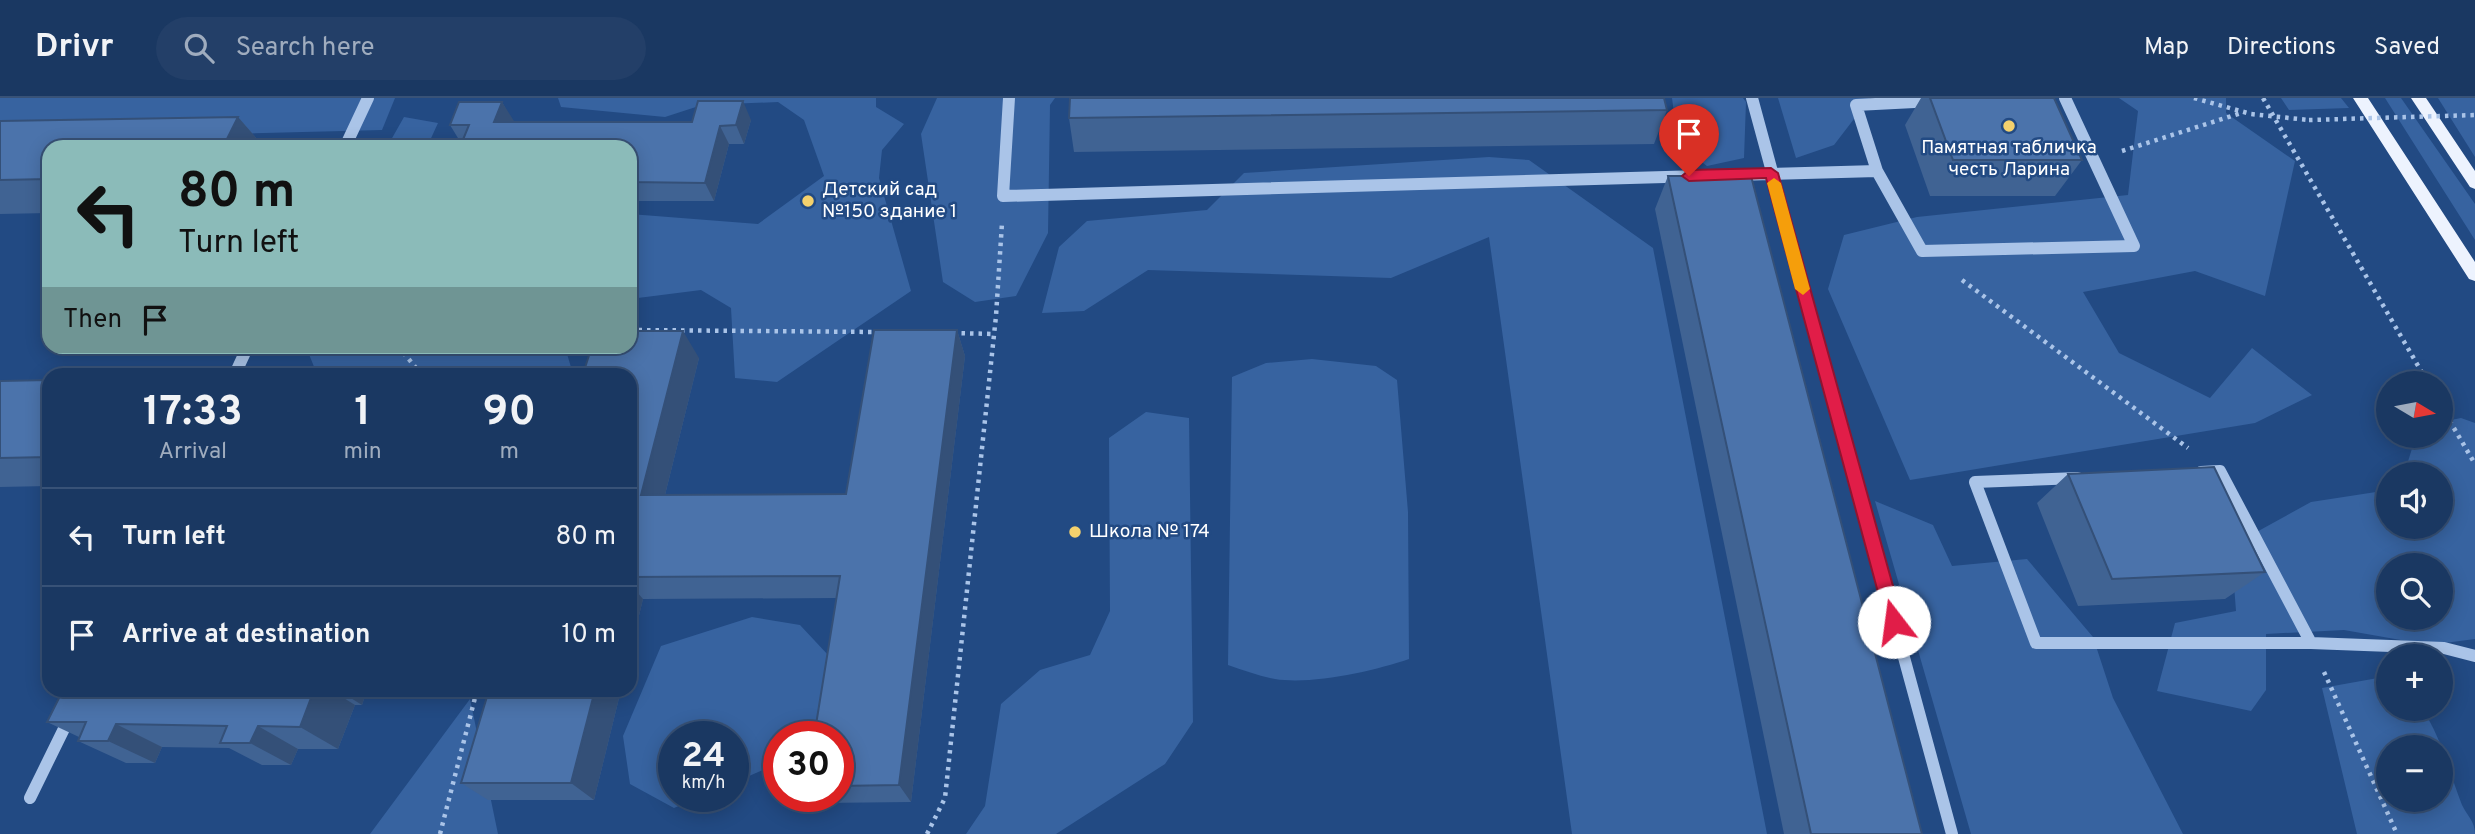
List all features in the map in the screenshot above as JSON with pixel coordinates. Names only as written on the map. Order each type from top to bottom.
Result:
[{"type":"main road","points":[[2360,98],[2475,275]]},
{"type":"main road","points":[[2418,98],[2475,183]]},
{"type":"street","points":[[348,140],[368,98]]},
{"type":"street","points":[[1009,98],[1003,196],[1877,171]]},
{"type":"street","points":[[1752,98],[1952,834]]},
{"type":"street","points":[[1946,100],[1857,104],[1877,171],[1922,251],[2134,246],[2064,98]]},
{"type":"street","points":[[2193,472],[2220,471],[2311,643]]},
{"type":"street","points":[[2098,477],[1975,482],[2036,643],[2311,643],[2444,648],[2475,656]]},
{"type":"street","points":[[30,798],[80,697]]},
{"type":"path","points":[[2194,98],[2277,121],[2475,115]]},
{"type":"path","points":[[2263,98],[2421,371]]},
{"type":"path","points":[[2094,160],[2241,113]]},
{"type":"path","points":[[927,834],[945,798],[994,334],[1003,196]]},
{"type":"path","points":[[1922,251],[2220,471]]},
{"type":"path","points":[[637,330],[886,332]]},
{"type":"path","points":[[940,333],[994,334]]},
{"type":"path","points":[[405,354],[416,368]]},
{"type":"path","points":[[2454,428],[2475,464]]},
{"type":"path","points":[[2311,643],[2397,834]]},
{"type":"path","points":[[440,834],[475,697]]},
{"type":"shaded area","points":[[0,98],[395,98],[382,130],[0,140]]},
{"type":"shaded area","points":[[558,98],[876,98],[876,107],[904,124],[882,150],[879,178],[911,291],[777,382],[735,378],[731,308],[701,290],[637,298],[637,215],[758,224],[824,176],[804,120],[778,102],[702,105],[665,117],[561,107]]},
{"type":"shaded area","points":[[937,98],[1055,98],[1050,105],[1048,233],[1016,296],[975,302],[943,282],[921,134]]},
{"type":"shaded area","points":[[1672,98],[1743,98],[1746,102],[1744,158],[1707,166],[1678,144]]},
{"type":"shaded area","points":[[1778,98],[1870,98],[1834,145],[1796,158]]},
{"type":"shaded area","points":[[2119,98],[2226,98],[2226,113],[2295,161],[2265,296],[2195,271],[2083,292],[2119,353],[2210,398],[2252,348],[2312,395],[2255,423],[1910,480],[1828,289],[1844,235],[1917,217],[2128,195],[2138,111]]},
{"type":"shaded area","points":[[2281,98],[2341,98],[2349,108],[2289,110]]},
{"type":"shaded area","points":[[2385,98],[2401,98],[2475,204],[2475,240]]},
{"type":"shaded area","points":[[2438,98],[2475,98],[2475,157]]},
{"type":"shaded area","points":[[404,117],[438,123],[430,140],[391,140]]},
{"type":"shaded area","points":[[1489,157],[1529,160],[1653,248],[1767,834],[1572,834],[1489,237],[1391,278],[1148,270],[1084,311],[1042,313],[1059,247],[1087,221],[1207,210],[1244,173]]},
{"type":"shaded area","points":[[309,354],[567,354],[571,368],[315,368]]},
{"type":"shaded area","points":[[1312,359],[1376,366],[1397,380],[1408,512],[1409,659],[1343,676],[1307,680],[1275,679],[1228,665],[1232,377],[1266,363]]},
{"type":"shaded area","points":[[1146,412],[1189,418],[1193,722],[1165,764],[1056,834],[966,834],[985,806],[1001,704],[1040,670],[1090,655],[1110,611],[1109,438]]},
{"type":"shaded area","points":[[2461,418],[2475,423],[2475,639],[2423,644],[2344,630],[2266,634],[2266,690],[2251,711],[2157,691],[2175,623],[2236,611],[2231,546],[2311,502],[2376,492],[2376,539],[2453,539],[2453,462],[2408,462],[2412,448],[2454,448],[2454,419]]},
{"type":"shaded area","points":[[1875,501],[1933,525],[1952,566],[2027,559],[2093,637],[2113,698],[2183,834],[1971,834]]},
{"type":"shaded area","points":[[752,617],[800,625],[829,656],[817,721],[763,721],[763,770],[749,776],[749,721],[658,721],[658,799],[630,784],[623,736],[661,646]]},
{"type":"shaded area","points":[[2376,678],[2376,721],[2429,721],[2436,735],[2376,735],[2376,812],[2453,812],[2453,780],[2475,834],[2357,834],[2322,688]]},
{"type":"shaded area","points":[[470,699],[498,834],[370,834]]},
{"type":"building","points":[[1070,98],[1664,98],[1667,110],[1069,118]]},
{"type":"building","points":[[1930,98],[2054,98],[2082,160],[1953,160]]},
{"type":"building","points":[[698,101],[743,101],[736,125],[720,126],[705,183],[637,182],[637,140],[463,140],[469,125],[450,125],[459,102],[502,102],[494,122],[692,122]]},
{"type":"building","points":[[238,117],[226,140],[42,140],[42,179],[0,180],[0,121]]},
{"type":"building","points":[[1668,176],[1751,176],[1922,834],[1811,834]]},
{"type":"building","points":[[874,330],[957,330],[899,785],[854,786],[854,721],[817,721],[840,576],[637,577],[637,368],[585,368],[589,354],[637,354],[637,331],[683,331],[641,495],[846,494]]},
{"type":"building","points":[[42,380],[42,457],[0,458],[0,381]]},
{"type":"building","points":[[2214,467],[2265,572],[2112,579],[2068,474]]},
{"type":"building","points":[[60,697],[311,697],[300,727],[258,726],[250,743],[220,743],[227,726],[116,724],[108,741],[78,741],[86,722],[47,722]]},
{"type":"building","points":[[487,697],[593,697],[571,783],[461,783]]},
{"type":"slow traffic","points":[[1774,183],[1803,289]]},
{"type":"place","name":"Памятная табличка честь Ларина","points":[[2009,126]]},
{"type":"place","name":"Детский сад №150 здание 1","points":[[808,201]]},
{"type":"place","name":"Школа № 174","points":[[1075,532]]},
{"type":"route","points":[[1689,176],[1771,173],[1894,622]]}]
